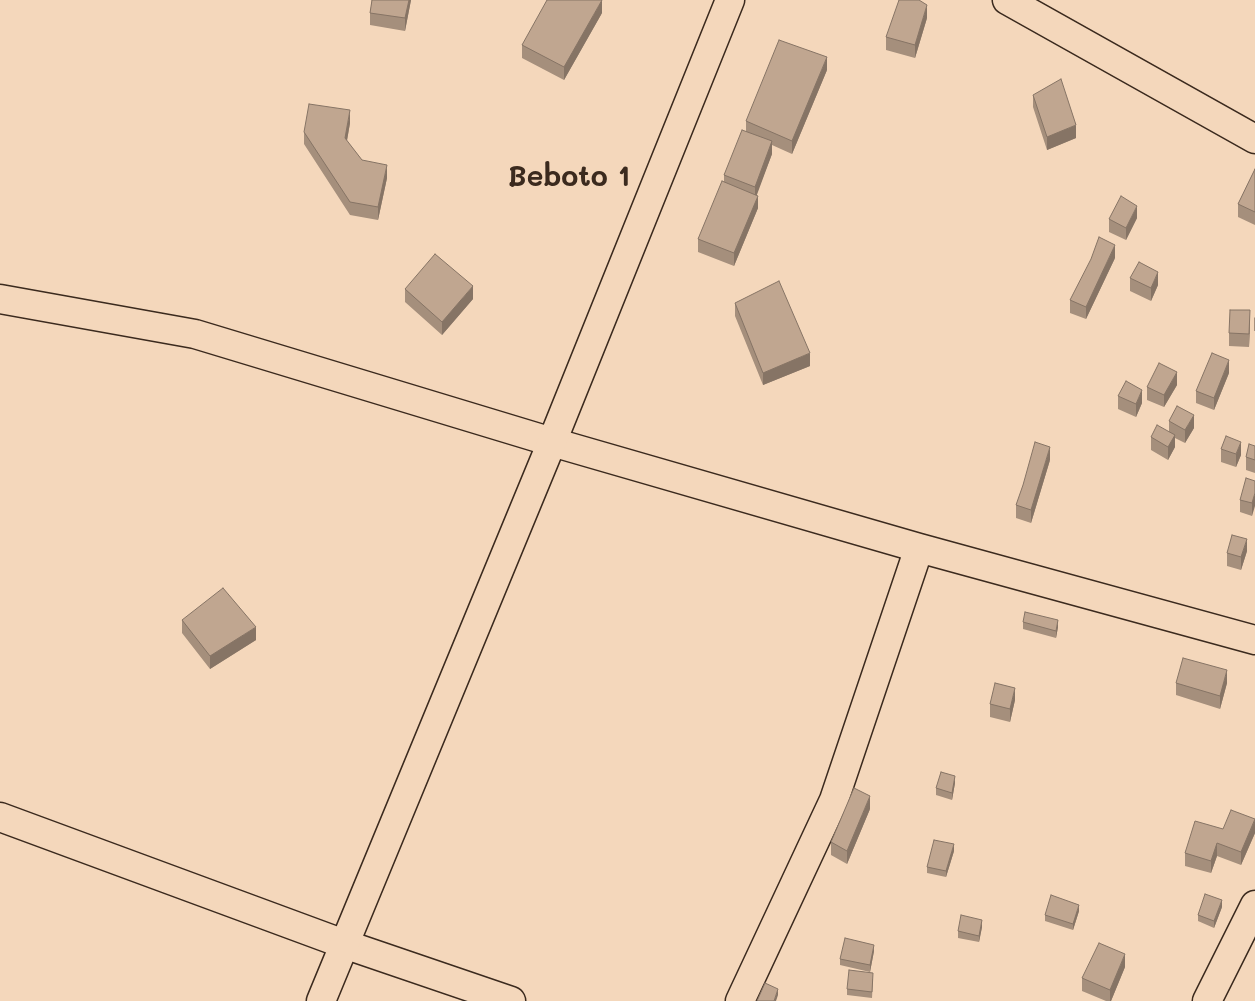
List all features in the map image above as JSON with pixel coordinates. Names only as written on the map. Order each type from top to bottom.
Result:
[{"type":"street","points":[[321,1001],[552,442],[730,0]]},
{"type":"street","points":[[1007,0],[1255,139]]},
{"type":"street","points":[[0,299],[195,334],[552,442],[919,548],[1255,640]]},
{"type":"street","points":[[740,1001],[834,800],[919,548]]},
{"type":"street","points":[[0,817],[344,944],[511,1001]]},
{"type":"street","points":[[1207,1001],[1255,905]]},
{"type":"building","points":[[372,0],[409,0],[405,18],[370,13]]},
{"type":"building","points":[[547,0],[602,0],[564,67],[522,45]]},
{"type":"building","points":[[899,0],[919,0],[927,5],[915,45],[886,37]]},
{"type":"building","points":[[779,40],[827,57],[792,141],[746,121]]},
{"type":"building","points":[[1061,79],[1076,125],[1047,137],[1033,95]]},
{"type":"building","points":[[309,104],[350,110],[345,138],[362,160],[387,165],[378,207],[350,202],[304,132]]},
{"type":"building","points":[[742,130],[772,141],[755,187],[724,175]]},
{"type":"building","points":[[1255,169],[1255,212],[1238,204]]},
{"type":"building","points":[[722,181],[758,196],[734,253],[698,239]]},
{"type":"building","points":[[1121,196],[1137,206],[1126,228],[1109,219]]},
{"type":"building","points":[[1099,237],[1115,245],[1086,307],[1070,300],[1091,259]]},
{"type":"building","points":[[435,254],[473,286],[442,322],[405,289]]},
{"type":"building","points":[[1139,262],[1158,272],[1151,288],[1130,278]]},
{"type":"building","points":[[779,281],[810,353],[763,373],[735,303]]},
{"type":"building","points":[[1230,310],[1250,310],[1249,334],[1229,333]]},
{"type":"building","points":[[1212,353],[1229,360],[1214,398],[1196,391]]},
{"type":"building","points":[[1159,363],[1177,372],[1164,395],[1147,387]]},
{"type":"building","points":[[1126,381],[1142,390],[1136,404],[1118,396]]},
{"type":"building","points":[[1177,406],[1194,415],[1185,430],[1169,421]]},
{"type":"building","points":[[1157,425],[1175,435],[1168,447],[1151,437]]},
{"type":"building","points":[[1226,436],[1241,442],[1236,454],[1221,449]]},
{"type":"building","points":[[1035,442],[1050,447],[1031,510],[1016,505]]},
{"type":"building","points":[[1249,444],[1255,446],[1255,460],[1246,457]]},
{"type":"building","points":[[1246,478],[1255,481],[1255,493],[1252,503],[1240,500]]},
{"type":"building","points":[[1232,535],[1247,539],[1241,557],[1227,553]]},
{"type":"building","points":[[223,588],[256,627],[210,656],[182,620]]},
{"type":"building","points":[[1025,612],[1058,620],[1056,631],[1023,622]]},
{"type":"building","points":[[1183,658],[1227,670],[1220,696],[1176,683]]},
{"type":"building","points":[[995,683],[1015,688],[1010,709],[990,704]]},
{"type":"building","points":[[941,772],[955,776],[952,793],[936,788]]},
{"type":"building","points":[[854,788],[870,796],[847,851],[831,842]]},
{"type":"building","points":[[1231,810],[1255,819],[1241,852],[1217,843],[1211,861],[1185,853],[1195,821],[1223,829]]},
{"type":"building","points":[[934,840],[954,844],[946,871],[927,867]]},
{"type":"building","points":[[1205,894],[1222,900],[1214,921],[1198,915]]},
{"type":"building","points":[[1051,895],[1079,905],[1073,924],[1045,915]]},
{"type":"building","points":[[961,915],[982,920],[979,936],[958,931]]},
{"type":"building","points":[[845,938],[874,945],[870,965],[840,959]]},
{"type":"building","points":[[1099,943],[1125,954],[1110,990],[1082,978]]},
{"type":"building","points":[[849,970],[873,973],[872,992],[847,989]]},
{"type":"building","points":[[765,983],[778,989],[774,1001],[757,1001]]},
{"type":"district","name":"Beboto 1","points":[[569,177]]}]
